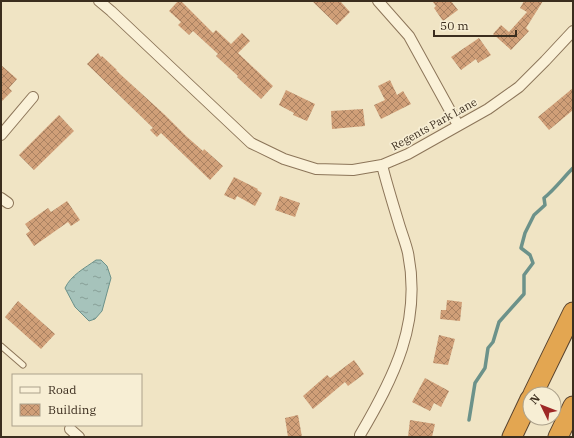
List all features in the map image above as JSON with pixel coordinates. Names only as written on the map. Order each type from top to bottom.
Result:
[{"type":"highway","points":[[537,386],[573,312]]},
{"type":"highway","points":[[558,437],[573,406]]},
{"type":"highway","points":[[512,437],[522,416]]},
{"type":"street","name":"Regents Park Lane","points":[[98,1],[111,11],[251,143],[284,159],[316,169],[353,170],[382,165],[408,154],[488,109],[519,87],[573,31]]},
{"type":"street","points":[[378,1],[409,36],[458,125]]},
{"type":"street","points":[[1,135],[33,97]]},
{"type":"street","points":[[360,435],[377,406],[396,365],[406,340],[411,311],[411,282],[408,253],[382,165]]},
{"type":"street","points":[[70,429],[79,437]]},
{"type":"lane","points":[[1,346],[24,365]]},
{"type":"water","points":[[96,260],[101,260],[107,266],[111,278],[102,311],[95,319],[89,321],[75,307],[65,288],[71,279]]},
{"type":"building","points":[[178,1],[181,1],[213,33],[216,30],[231,44],[242,33],[250,41],[238,53],[273,86],[261,99],[216,56],[218,54],[193,31],[189,35],[178,25],[181,22],[169,11]]},
{"type":"building","points":[[312,1],[340,1],[350,12],[337,25]]},
{"type":"building","points":[[432,1],[451,1],[458,10],[443,21],[434,8],[436,6]]},
{"type":"building","points":[[524,1],[543,1],[526,28],[529,31],[511,50],[493,34],[501,25],[509,32],[527,12],[520,8]]},
{"type":"building","points":[[479,38],[491,55],[478,63],[476,59],[461,70],[451,57]]},
{"type":"building","points":[[98,53],[186,136],[203,151],[204,149],[223,166],[210,180],[161,133],[157,137],[150,130],[153,128],[87,64]]},
{"type":"building","points":[[1,65],[17,79],[9,88],[12,91],[1,102]]},
{"type":"building","points":[[390,80],[397,95],[403,91],[411,104],[381,119],[374,105],[385,100],[378,86]]},
{"type":"building","points":[[573,88],[573,110],[549,130],[538,117]]},
{"type":"building","points":[[286,90],[315,104],[307,121],[293,115],[294,113],[279,105]]},
{"type":"building","points":[[363,109],[365,126],[332,129],[331,111]]},
{"type":"building","points":[[59,115],[74,131],[34,170],[19,155]]},
{"type":"building","points":[[234,177],[258,189],[257,190],[262,193],[255,206],[237,196],[235,200],[224,195]]},
{"type":"building","points":[[280,196],[300,203],[295,217],[275,210]]},
{"type":"building","points":[[67,201],[80,220],[71,226],[68,222],[34,246],[26,234],[30,231],[25,224],[48,208],[51,212]]},
{"type":"building","points":[[447,300],[462,302],[460,321],[440,319],[441,310],[446,310]]},
{"type":"building","points":[[18,301],[55,334],[41,349],[5,317]]},
{"type":"building","points":[[439,335],[455,339],[448,365],[433,363]]},
{"type":"building","points":[[354,360],[364,374],[348,386],[345,382],[313,409],[303,396],[327,375],[330,378]]},
{"type":"building","points":[[425,378],[449,391],[441,407],[434,403],[430,411],[412,402]]},
{"type":"building","points":[[298,415],[302,437],[288,437],[285,418]]},
{"type":"building","points":[[410,420],[435,424],[432,437],[408,437]]},
{"type":"waterway","points":[[469,420],[475,383],[485,368],[488,348],[493,342],[499,322],[524,294],[524,275],[533,263],[530,255],[521,248],[525,233],[534,215],[545,205],[544,198],[573,168]]}]
